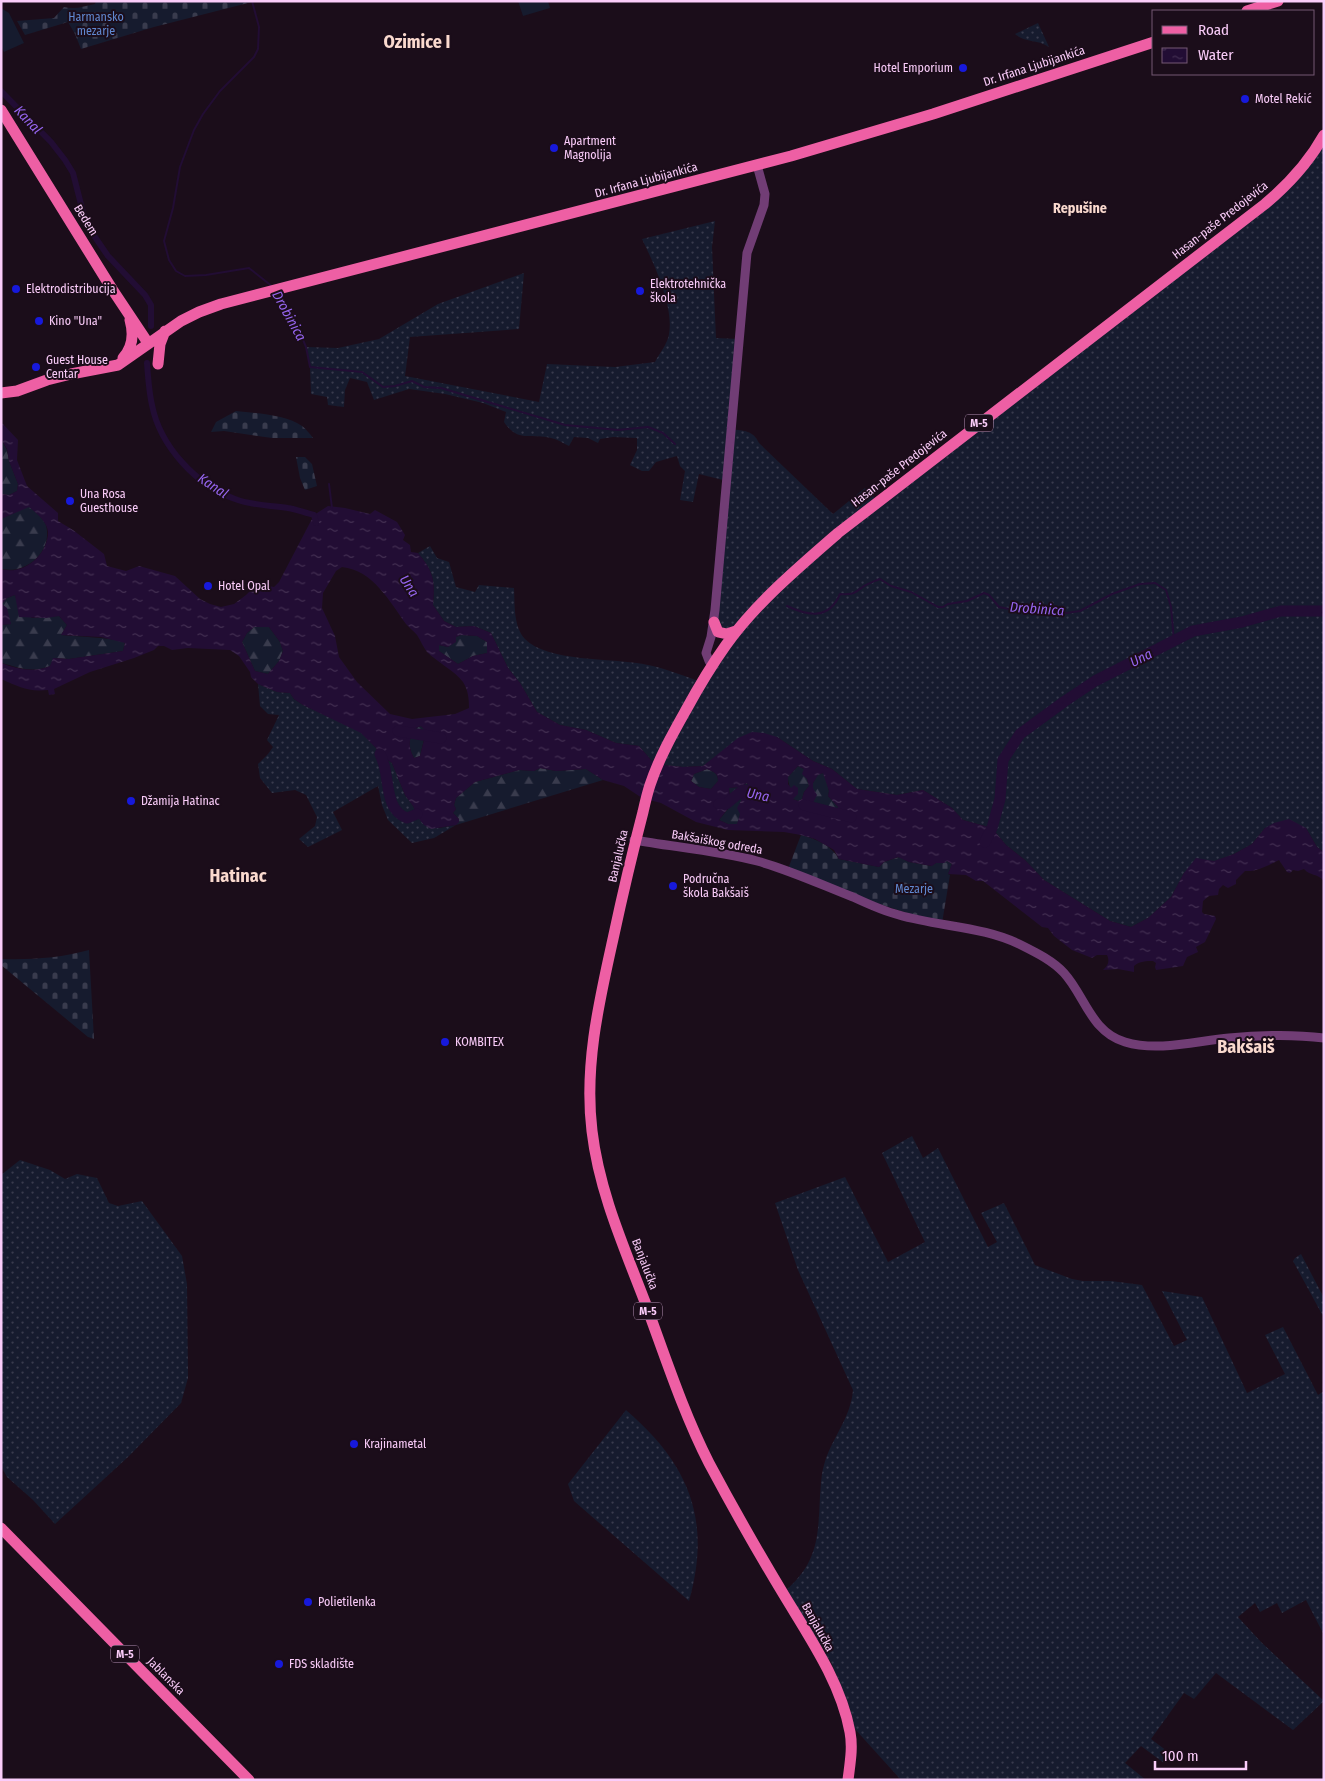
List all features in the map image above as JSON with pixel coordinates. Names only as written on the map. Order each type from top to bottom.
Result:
[{"type":"main road","points":[[1250,10],[1278,1]]},
{"type":"main road","name":"Dr. Irfana Ljubijankića","points":[[1,393],[17,391],[47,380],[113,366],[123,362],[164,331],[199,312],[270,291],[757,165],[933,114],[1152,43]]},
{"type":"main road","name":"Bedem","points":[[1,110],[148,343]]},
{"type":"main road","name":"Hasan-paše Predojevića","points":[[643,809],[651,780],[667,744],[715,661],[736,631],[783,581],[838,533],[1265,204],[1298,173],[1311,157],[1324,135]]},
{"type":"main road","points":[[113,366],[125,355],[132,343],[132,327],[128,314]]},
{"type":"main road","points":[[135,324],[150,332],[164,331],[160,344],[158,364]]},
{"type":"main road","points":[[714,622],[718,632],[727,634],[736,631]]},
{"type":"main road","name":"Banjalučka","points":[[643,809],[634,840],[602,984],[592,1045],[590,1111],[598,1162],[619,1236],[676,1387],[708,1460],[755,1546],[805,1630],[843,1704],[852,1744],[848,1780]]},
{"type":"main road","name":"Jablanska","points":[[1,1528],[249,1780]]},
{"type":"street","points":[[715,661],[711,637],[714,622],[747,254],[764,205],[765,194],[757,165]]},
{"type":"street","name":"Bakšaiškog odreda","points":[[634,840],[749,859],[786,870],[896,914],[943,926],[980,930],[1003,936],[1054,964],[1064,973],[1098,1025],[1106,1033],[1122,1042],[1139,1046],[1164,1045],[1281,1034],[1324,1038]]},
{"type":"green space","name":"Harmansko mezarje","points":[[96,1],[252,2],[154,27],[81,49],[68,22],[25,35],[17,21],[54,18],[64,7],[80,7],[95,4]]},
{"type":"green space","points":[[518,1],[548,1],[550,8],[523,16]]},
{"type":"green space","points":[[1,8],[9,13],[24,43],[4,52],[1,46]]},
{"type":"green space","points":[[1038,23],[1049,47],[1023,39],[1015,34]]},
{"type":"green space","points":[[1324,135],[1324,852],[1317,847],[1306,828],[1265,828],[1252,844],[1234,854],[1184,873],[1171,897],[1148,918],[1131,927],[1110,921],[1044,880],[1025,860],[1006,845],[992,828],[963,820],[952,808],[923,790],[897,795],[857,789],[832,769],[813,761],[777,737],[715,757],[703,766],[683,767],[664,765],[651,760],[639,746],[616,743],[586,730],[560,725],[537,712],[520,683],[508,668],[491,633],[474,626],[456,627],[444,621],[433,605],[434,589],[432,577],[418,553],[430,546],[437,558],[449,562],[456,587],[475,592],[479,585],[514,588],[515,615],[518,628],[525,639],[535,646],[548,652],[581,658],[650,665],[702,682],[718,657],[726,630],[714,622],[727,481],[699,474],[693,502],[680,500],[685,471],[680,466],[677,456],[656,462],[649,471],[642,471],[630,465],[637,450],[637,438],[613,437],[600,439],[598,443],[588,438],[574,437],[569,446],[553,439],[514,433],[504,422],[506,412],[483,403],[445,394],[409,389],[374,400],[367,382],[350,378],[345,390],[344,407],[328,405],[327,397],[311,394],[310,367],[306,347],[338,348],[379,339],[438,304],[524,273],[519,329],[410,337],[405,376],[539,402],[547,364],[615,367],[655,362],[668,337],[669,311],[662,285],[642,239],[715,221],[712,247],[716,338],[739,339],[731,429],[751,433],[833,514],[865,488],[878,501],[1265,204]]},
{"type":"green space","points":[[236,411],[288,419],[302,426],[313,438],[272,438],[224,431],[211,432],[216,422]]},
{"type":"green space","points":[[1,439],[7,450],[18,484],[17,491],[9,495],[1,494]]},
{"type":"green space","points":[[296,457],[305,457],[312,464],[317,486],[305,490],[300,478]]},
{"type":"green space","points":[[29,506],[41,517],[47,527],[47,540],[44,548],[34,561],[26,566],[19,569],[2,569],[1,519]]},
{"type":"green space","points":[[15,595],[18,605],[32,618],[59,616],[67,625],[61,635],[125,642],[123,651],[69,659],[54,658],[50,666],[38,669],[20,668],[2,663],[1,625],[11,624],[2,604],[7,598]]},
{"type":"green space","points":[[254,627],[269,627],[280,642],[283,651],[279,661],[268,674],[255,671],[242,642],[247,633]]},
{"type":"green space","points":[[461,635],[477,636],[487,642],[487,653],[473,656],[458,664],[439,651],[439,645],[448,647],[456,637]]},
{"type":"green space","points":[[258,684],[277,692],[290,693],[294,699],[303,705],[361,732],[376,748],[378,753],[392,763],[405,795],[419,819],[439,828],[456,825],[434,838],[412,843],[388,820],[382,805],[378,786],[333,812],[342,830],[308,847],[299,839],[315,826],[317,817],[306,795],[295,790],[272,793],[260,778],[258,764],[273,747],[267,740],[279,715],[268,714],[260,706]]},
{"type":"green space","points":[[421,726],[426,731],[420,756],[414,758],[410,747],[411,737],[413,729]]},
{"type":"green space","points":[[798,766],[804,769],[809,786],[804,792],[802,799],[798,801],[793,799],[788,777]]},
{"type":"green space","points":[[540,768],[556,771],[586,769],[603,780],[456,825],[459,819],[453,813],[456,809],[454,805],[456,798],[475,782],[519,770],[534,771]]},
{"type":"green space","points":[[707,769],[715,773],[718,778],[718,781],[711,789],[699,787],[691,781],[694,774]]},
{"type":"green space","points":[[824,773],[829,791],[828,796],[838,807],[838,816],[822,813],[813,803],[813,783],[818,774]]},
{"type":"green space","points":[[747,783],[737,824],[728,824],[719,820],[733,803],[729,788],[739,787]]},
{"type":"green space","name":"Mezarje","points":[[801,835],[823,843],[839,859],[879,867],[884,862],[899,857],[909,862],[931,866],[947,861],[952,864],[948,874],[950,875],[942,923],[864,899],[788,869]]},
{"type":"green space","points":[[89,950],[94,1039],[88,1037],[1,965],[1,959],[45,958]]},
{"type":"green space","points":[[912,1136],[923,1158],[938,1148],[988,1247],[997,1242],[981,1213],[1004,1203],[1035,1265],[1072,1279],[1142,1285],[1174,1346],[1187,1340],[1162,1291],[1202,1297],[1247,1393],[1285,1374],[1265,1335],[1283,1327],[1318,1395],[1324,1391],[1324,1635],[1306,1600],[1282,1613],[1277,1603],[1260,1612],[1255,1603],[1238,1617],[1262,1643],[1324,1701],[1293,1730],[1216,1673],[1194,1699],[1184,1693],[1151,1739],[1171,1754],[1164,1763],[1141,1746],[1125,1763],[1146,1780],[901,1780],[854,1728],[850,1709],[831,1662],[805,1630],[783,1593],[803,1571],[814,1549],[817,1538],[823,1469],[827,1455],[849,1410],[853,1390],[798,1270],[775,1203],[845,1177],[888,1262],[925,1242],[882,1153]]},
{"type":"green space","points":[[20,1160],[50,1170],[65,1179],[77,1174],[97,1178],[109,1203],[118,1206],[142,1201],[182,1256],[187,1284],[188,1378],[181,1403],[128,1457],[55,1524],[33,1500],[7,1477],[1,1466],[1,1175]]},
{"type":"green space","points":[[1301,1254],[1324,1298],[1324,1318],[1293,1261]]},
{"type":"green space","points":[[626,1410],[648,1430],[666,1451],[680,1473],[690,1495],[696,1519],[698,1545],[689,1601],[574,1501],[568,1484]]},
{"type":"water","points":[[1,422],[18,440],[17,460],[27,486],[58,513],[58,521],[104,554],[107,566],[126,571],[139,566],[175,576],[200,599],[221,607],[234,604],[257,584],[274,587],[279,582],[314,515],[328,506],[370,514],[375,510],[397,522],[405,535],[403,540],[410,545],[411,552],[418,553],[427,566],[432,577],[434,589],[433,605],[444,621],[456,627],[474,626],[491,633],[508,668],[520,683],[537,712],[560,725],[586,730],[616,743],[639,746],[651,760],[664,765],[683,767],[703,766],[738,738],[752,732],[777,737],[813,761],[832,769],[857,789],[897,795],[923,790],[952,808],[963,820],[992,828],[1006,845],[1025,860],[1044,880],[1110,921],[1131,927],[1148,918],[1171,897],[1184,873],[1196,858],[1214,861],[1234,854],[1252,844],[1265,828],[1274,823],[1289,819],[1306,828],[1317,847],[1324,852],[1324,881],[1304,869],[1293,870],[1290,873],[1287,872],[1279,860],[1258,869],[1245,871],[1236,880],[1236,884],[1228,888],[1223,885],[1219,889],[1218,895],[1209,896],[1203,901],[1202,912],[1215,916],[1216,919],[1205,942],[1196,947],[1198,952],[1187,957],[1183,966],[1156,970],[1156,963],[1145,961],[1134,966],[1134,972],[1118,969],[1103,970],[1108,963],[1107,955],[1097,955],[1092,958],[1072,950],[1054,936],[1048,928],[1042,927],[983,881],[976,881],[966,875],[948,874],[952,864],[947,861],[936,863],[932,866],[909,862],[898,857],[884,862],[879,867],[839,859],[834,850],[815,839],[801,835],[784,832],[728,830],[696,822],[661,803],[642,798],[624,786],[603,780],[586,769],[556,771],[540,768],[534,771],[519,770],[475,782],[456,798],[454,805],[456,809],[453,813],[459,819],[459,822],[456,825],[431,829],[419,819],[405,795],[392,763],[378,753],[376,748],[361,733],[303,705],[294,699],[290,693],[277,692],[258,684],[251,677],[250,672],[239,656],[230,650],[188,648],[172,650],[164,646],[158,646],[154,650],[134,658],[90,672],[54,689],[55,694],[49,695],[48,690],[29,690],[1,679],[1,663],[32,670],[50,666],[53,658],[69,659],[123,651],[125,643],[101,637],[61,635],[67,625],[59,616],[46,618],[19,617],[15,595],[7,598],[2,604],[7,608],[11,624],[1,625],[1,569],[18,569],[33,562],[44,548],[48,532],[43,521],[29,507],[1,519],[1,494],[9,495],[17,491],[18,484],[9,461],[7,449],[1,439]],"holes":[[[342,567],[353,569],[372,581],[380,588],[407,625],[417,635],[427,652],[463,682],[468,694],[469,708],[455,714],[412,719],[390,714],[357,682],[339,657],[335,636],[322,608],[323,593],[336,571]],[[254,627],[269,627],[280,642],[283,651],[279,661],[268,674],[255,671],[242,642],[247,633]],[[461,635],[477,636],[487,642],[487,653],[473,656],[458,664],[439,651],[439,645],[448,647],[456,642],[456,637]],[[421,726],[426,732],[420,756],[414,758],[410,741],[413,729]],[[798,766],[804,769],[802,774],[807,779],[809,786],[804,792],[802,799],[798,801],[793,799],[798,794],[798,788],[794,785],[791,788],[788,784],[788,777]],[[707,769],[715,773],[718,781],[711,789],[699,787],[691,781],[694,774]],[[823,773],[829,791],[828,796],[838,807],[838,816],[822,813],[813,803],[817,795],[813,788],[813,783],[818,775]],[[747,783],[748,785],[738,797],[742,799],[737,808],[740,814],[737,824],[728,824],[719,820],[733,802],[730,797],[729,788],[739,787]]]},
{"type":"waterway","name":"Drobinica","points":[[252,1],[259,27],[258,49],[254,57],[220,91],[194,130],[180,167],[173,208],[164,241],[169,260],[176,271],[185,276],[206,275],[249,268],[273,287]]},
{"type":"waterway","name":"Kanal","points":[[1,91],[51,142],[65,160],[73,173],[86,224],[108,256],[145,295],[151,305],[151,326]]},
{"type":"waterway","name":"Drobinica","points":[[278,293],[299,330],[306,347],[310,367],[362,372],[383,387],[412,381],[424,387],[441,388],[565,425],[618,430],[648,427],[663,433],[675,444]]},
{"type":"waterway","name":"Kanal","points":[[147,363],[150,395],[156,420],[171,449],[194,474],[221,493],[235,499],[314,515],[316,523]]},
{"type":"waterway","name":"Drobinica","points":[[329,484],[332,508]]},
{"type":"waterway","name":"Drobinica","points":[[787,606],[803,612],[817,614],[824,612],[830,608],[840,594],[854,593],[880,579],[891,586],[911,592],[938,607],[967,601],[984,593],[989,595],[999,607],[1025,612],[1059,614],[1080,611],[1112,594],[1140,584],[1155,583],[1166,590],[1171,607],[1174,641]]},
{"type":"waterway","name":"Una","points":[[985,842],[992,828],[1000,799],[1003,760],[1020,734],[1065,701],[1095,681],[1193,631],[1242,622],[1281,611],[1324,611]]},
{"type":"waterway","name":"Una","points":[[398,731],[441,738]]},
{"type":"waterway","points":[[380,754],[384,765],[389,795],[395,809],[407,818],[417,814]]},
{"type":"waterway","name":"Una","points":[[719,804],[726,804],[743,790],[757,793]]},
{"type":"waterway","name":"Una","points":[[804,805],[851,817]]},
{"type":"place","name":"Hotel Emporium","points":[[963,68]]},
{"type":"place","name":"Motel Rekić","points":[[1245,99]]},
{"type":"place","name":"Apartment Magnolija","points":[[554,148]]},
{"type":"place","name":"Elektrodistribucija","points":[[16,289]]},
{"type":"place","name":"Elektrotehnička škola","points":[[640,291]]},
{"type":"place","name":"Kino \"Una\"","points":[[39,321]]},
{"type":"place","name":"Guest House Centar","points":[[36,367]]},
{"type":"place","name":"Una Rosa Guesthouse","points":[[70,501]]},
{"type":"place","name":"Hotel Opal","points":[[208,586]]},
{"type":"place","name":"Džamija Hatinac","points":[[131,801]]},
{"type":"place","name":"Područna škola Bakšaiš","points":[[673,886]]},
{"type":"place","name":"KOMBITEX","points":[[445,1042]]},
{"type":"place","name":"Krajinametal","points":[[354,1444]]},
{"type":"place","name":"Polietilenka","points":[[308,1602]]},
{"type":"place","name":"FDS skladište","points":[[279,1664]]},
{"type":"district","name":"Ozimice I","points":[[417,42]]},
{"type":"district","name":"Repušine","points":[[1080,208]]},
{"type":"district","name":"Hatinac","points":[[238,876]]},
{"type":"district","name":"Bakšaiš","points":[[1246,1047]]}]
